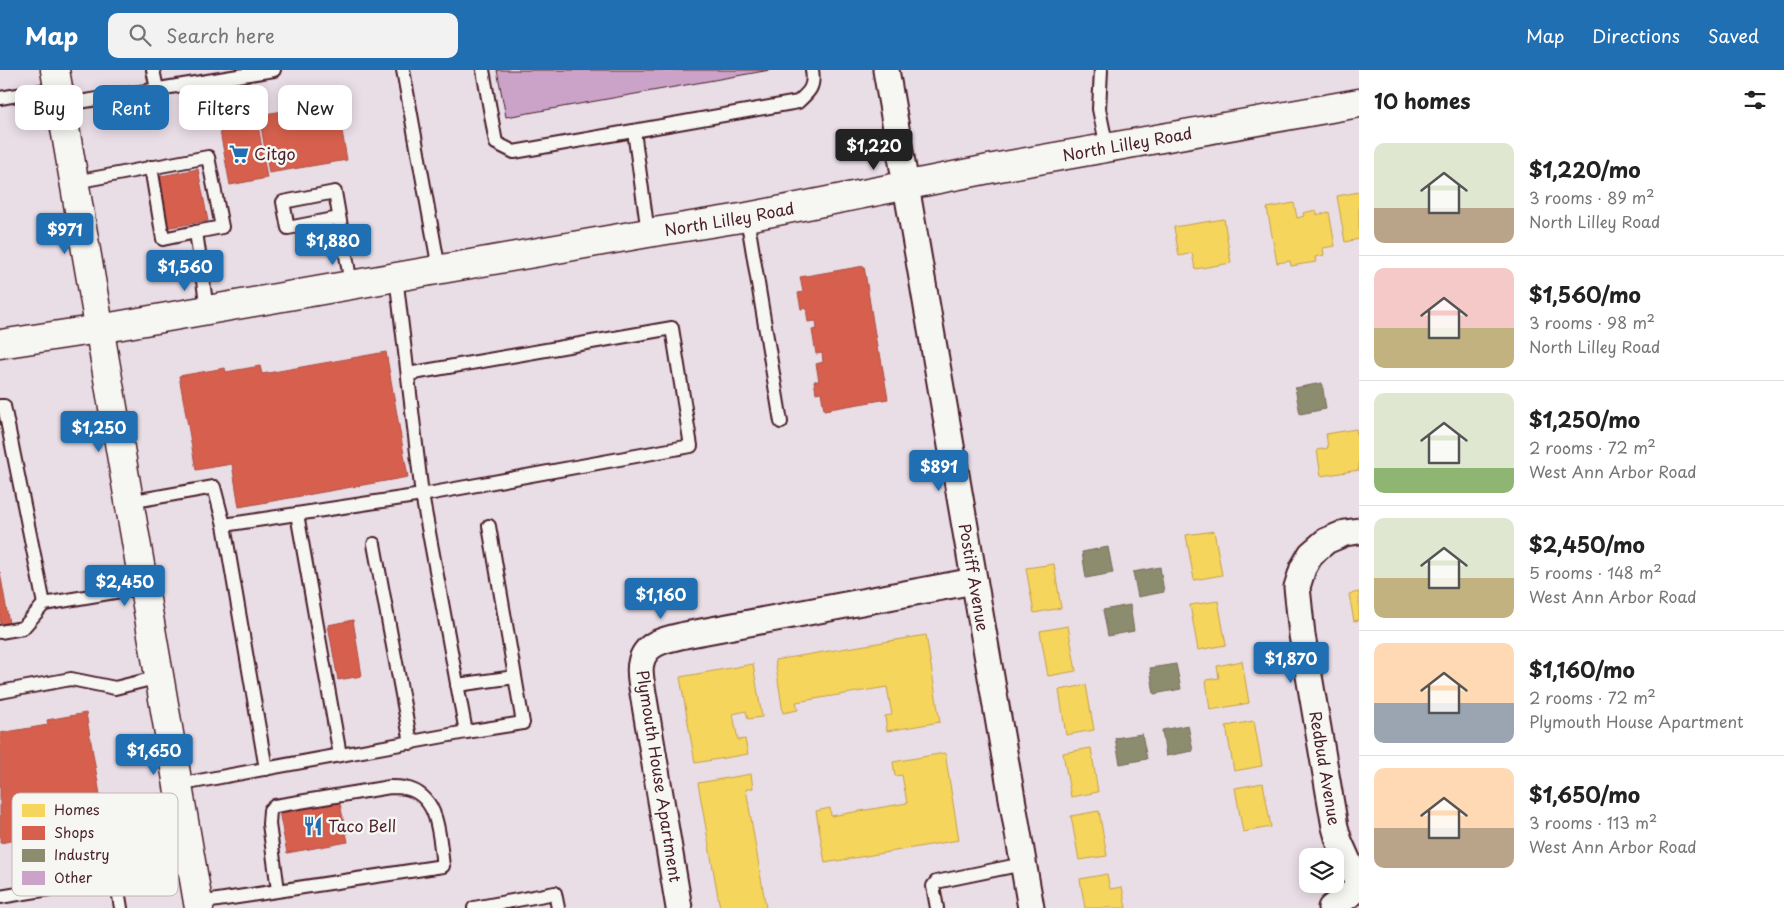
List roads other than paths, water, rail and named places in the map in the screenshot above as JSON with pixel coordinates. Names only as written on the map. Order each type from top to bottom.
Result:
[{"type":"street","name":"Postiff Avenue","points":[[886,70],[1031,908]]},
{"type":"street","name":"North Lilley Road","points":[[0,344],[100,329],[648,232],[747,218],[1107,148],[1359,103]]},
{"type":"street","points":[[65,130],[198,905]]},
{"type":"street","name":"Redbud Avenue","points":[[1359,531],[1345,533],[1326,541],[1311,554],[1303,568],[1297,587],[1302,635],[1335,827],[1359,887]]},
{"type":"street","name":"Plymouth House Apartment","points":[[679,908],[642,687],[640,663],[647,650],[660,641],[686,635],[974,581]]},
{"type":"street","points":[[1331,908],[1359,887]]},
{"type":"lane","points":[[153,70],[156,85]]},
{"type":"lane","points":[[169,87],[274,70]]},
{"type":"lane","points":[[403,70],[439,269]]},
{"type":"lane","points":[[483,70],[496,144],[514,152],[798,102],[811,90],[812,70]]},
{"type":"lane","points":[[1101,70],[1099,109],[1107,148]]},
{"type":"lane","points":[[0,98],[15,95]]},
{"type":"lane","points":[[634,131],[648,232]]},
{"type":"lane","points":[[74,182],[151,167],[208,157],[222,227],[163,239],[151,167]]},
{"type":"lane","points":[[339,218],[288,228],[283,202],[334,192],[339,218],[351,284]]},
{"type":"lane","points":[[747,218],[781,422]]},
{"type":"lane","points":[[196,232],[207,309]]},
{"type":"lane","points":[[396,276],[422,495],[466,732]]},
{"type":"lane","points":[[224,525],[422,495],[691,446],[672,328],[408,374]]},
{"type":"lane","points":[[0,406],[4,406],[44,604]]},
{"type":"lane","points":[[129,502],[214,487],[224,525],[266,769]]},
{"type":"lane","points":[[297,514],[340,755]]},
{"type":"lane","points":[[177,785],[522,723],[489,526]]},
{"type":"lane","points":[[374,544],[411,742]]},
{"type":"lane","points":[[0,632],[23,628],[44,604],[144,588]]},
{"type":"lane","points":[[0,692],[70,680],[115,688],[159,677]]},
{"type":"lane","points":[[457,685],[515,677]]},
{"type":"lane","points":[[198,905],[278,890],[443,866],[438,828],[432,806],[420,794],[406,788],[390,787],[275,806],[270,810],[269,824],[278,890]]},
{"type":"lane","points":[[178,866],[191,864]]},
{"type":"lane","points":[[937,908],[933,886],[936,882],[1023,864]]},
{"type":"lane","points":[[474,908],[502,906],[555,893],[558,908]]},
{"type":"place","name":"Citgo","points":[[239,154]]},
{"type":"place","name":"Taco Bell","points":[[313,826]]}]
